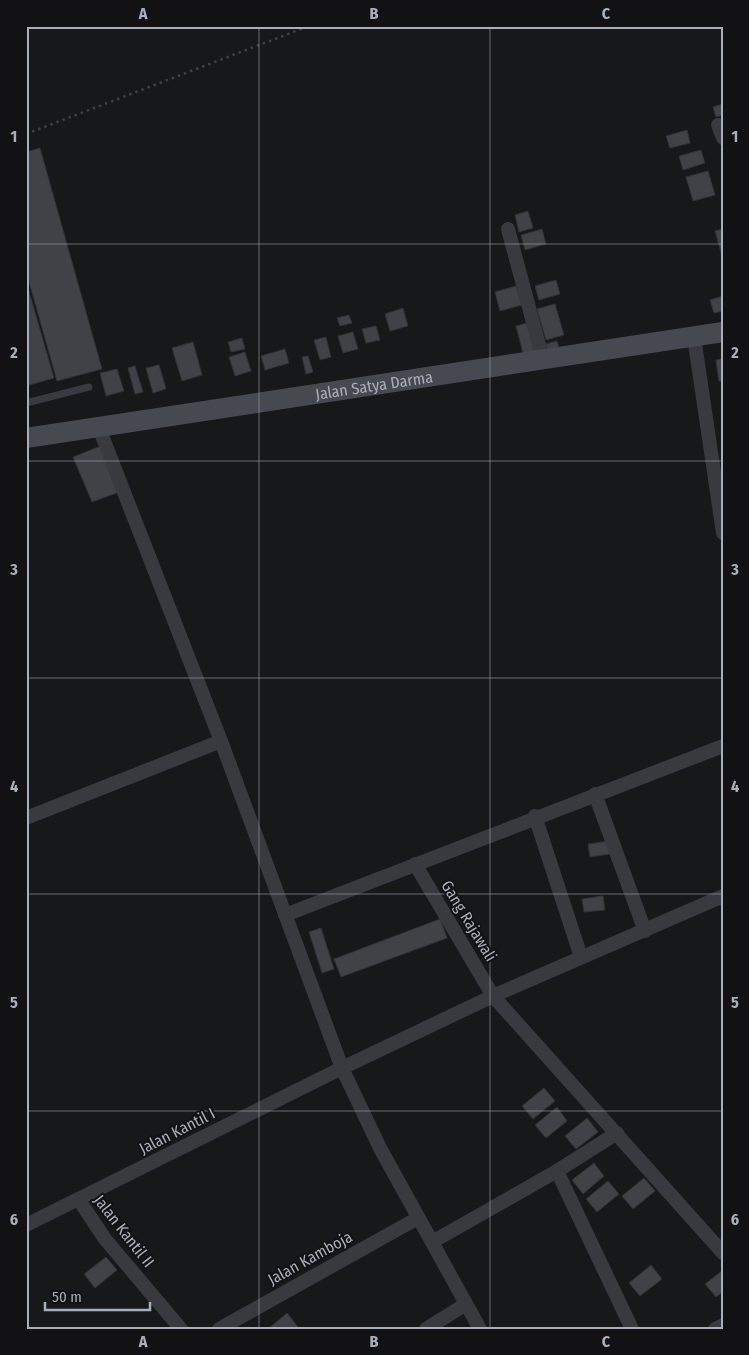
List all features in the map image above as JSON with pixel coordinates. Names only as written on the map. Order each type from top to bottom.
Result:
[{"type":"main road","name":"Jalan Satya Darma","points":[[26,438],[723,332]]},
{"type":"street","points":[[508,229],[543,360]]},
{"type":"street","points":[[694,337],[721,508],[723,533]]},
{"type":"street","points":[[98,428],[221,741],[342,1068],[380,1148],[480,1329]]},
{"type":"street","points":[[26,818],[221,741]]},
{"type":"street","points":[[285,915],[535,816],[723,746]]},
{"type":"street","points":[[595,794],[644,931]]},
{"type":"street","points":[[535,816],[580,957]]},
{"type":"street","name":"Gang Rajawali","points":[[415,864],[493,996],[723,1254]]},
{"type":"street","name":"Jalan Kantil I","points":[[26,1225],[342,1068],[493,996],[723,896]]},
{"type":"street","points":[[432,1242],[557,1171],[617,1134]]},
{"type":"street","points":[[557,1171],[632,1329]]},
{"type":"street","name":"Jalan Kantil II","points":[[79,1200],[105,1238],[181,1329]]},
{"type":"street","name":"Jalan Kamboja","points":[[219,1329],[418,1218]]},
{"type":"street","points":[[426,1329],[466,1304]]},
{"type":"street","points":[[715,1329],[723,1324]]},
{"type":"lane","points":[[26,403],[89,388]]},
{"type":"path","points":[[26,134],[309,26]]},
{"type":"building","points":[[723,104],[723,115],[716,117],[713,107]]},
{"type":"building","points":[[687,130],[690,143],[670,148],[666,136]]},
{"type":"building","points":[[40,148],[102,369],[57,381],[26,271],[26,152]]},
{"type":"building","points":[[701,150],[705,163],[683,170],[679,156]]},
{"type":"building","points":[[708,171],[715,195],[693,201],[686,177]]},
{"type":"building","points":[[528,211],[533,228],[519,232],[515,215]]},
{"type":"building","points":[[542,229],[546,244],[525,250],[521,235]]},
{"type":"building","points":[[723,229],[723,256],[722,256],[715,231]]},
{"type":"building","points":[[556,280],[560,294],[539,300],[535,286]]},
{"type":"building","points":[[26,281],[54,378],[26,386]]},
{"type":"building","points":[[516,286],[522,305],[500,311],[495,292]]},
{"type":"building","points":[[723,296],[723,311],[714,313],[710,300]]},
{"type":"building","points":[[555,304],[564,335],[546,340],[537,309]]},
{"type":"building","points":[[403,308],[408,326],[390,331],[385,314]]},
{"type":"building","points":[[349,315],[352,323],[340,326],[337,318]]},
{"type":"building","points":[[530,322],[539,353],[524,357],[516,326]]},
{"type":"building","points":[[376,326],[380,340],[366,343],[362,329]]},
{"type":"building","points":[[353,332],[358,349],[343,353],[338,336]]},
{"type":"building","points":[[326,337],[331,357],[320,360],[314,340]]},
{"type":"building","points":[[242,338],[245,349],[231,352],[228,342]]},
{"type":"building","points":[[557,341],[560,351],[549,354],[546,344]]},
{"type":"building","points":[[193,342],[202,375],[182,381],[172,348]]},
{"type":"building","points":[[285,349],[289,363],[265,370],[261,356]]},
{"type":"building","points":[[245,352],[251,371],[235,376],[229,357]]},
{"type":"building","points":[[308,356],[313,372],[306,374],[302,357]]},
{"type":"building","points":[[723,359],[723,381],[719,381],[716,360]]},
{"type":"building","points":[[159,365],[166,389],[153,393],[146,368]]},
{"type":"building","points":[[135,366],[143,392],[135,394],[128,368]]},
{"type":"building","points":[[117,369],[124,391],[106,396],[100,373]]},
{"type":"building","points":[[103,445],[122,491],[92,502],[73,457]]},
{"type":"building","points":[[609,841],[610,854],[590,857],[588,844]]},
{"type":"building","points":[[603,896],[605,910],[584,912],[582,899]]},
{"type":"building","points":[[440,919],[447,938],[341,977],[334,959]]},
{"type":"building","points":[[321,928],[334,969],[322,973],[309,932]]},
{"type":"building","points":[[544,1088],[555,1101],[533,1119],[522,1106]]},
{"type":"building","points":[[557,1107],[567,1121],[546,1138],[535,1125]]},
{"type":"building","points":[[587,1118],[598,1132],[576,1149],[565,1136]]},
{"type":"building","points":[[594,1163],[604,1176],[583,1194],[572,1180]]},
{"type":"building","points":[[644,1178],[655,1191],[633,1209],[622,1196]]},
{"type":"building","points":[[608,1181],[619,1194],[597,1212],[586,1199]]},
{"type":"building","points":[[106,1257],[117,1270],[95,1288],[84,1274]]},
{"type":"building","points":[[651,1265],[662,1279],[640,1296],[629,1283]]},
{"type":"building","points":[[723,1270],[723,1292],[716,1297],[705,1284]]},
{"type":"building","points":[[287,1313],[298,1327],[295,1329],[268,1329]]}]
